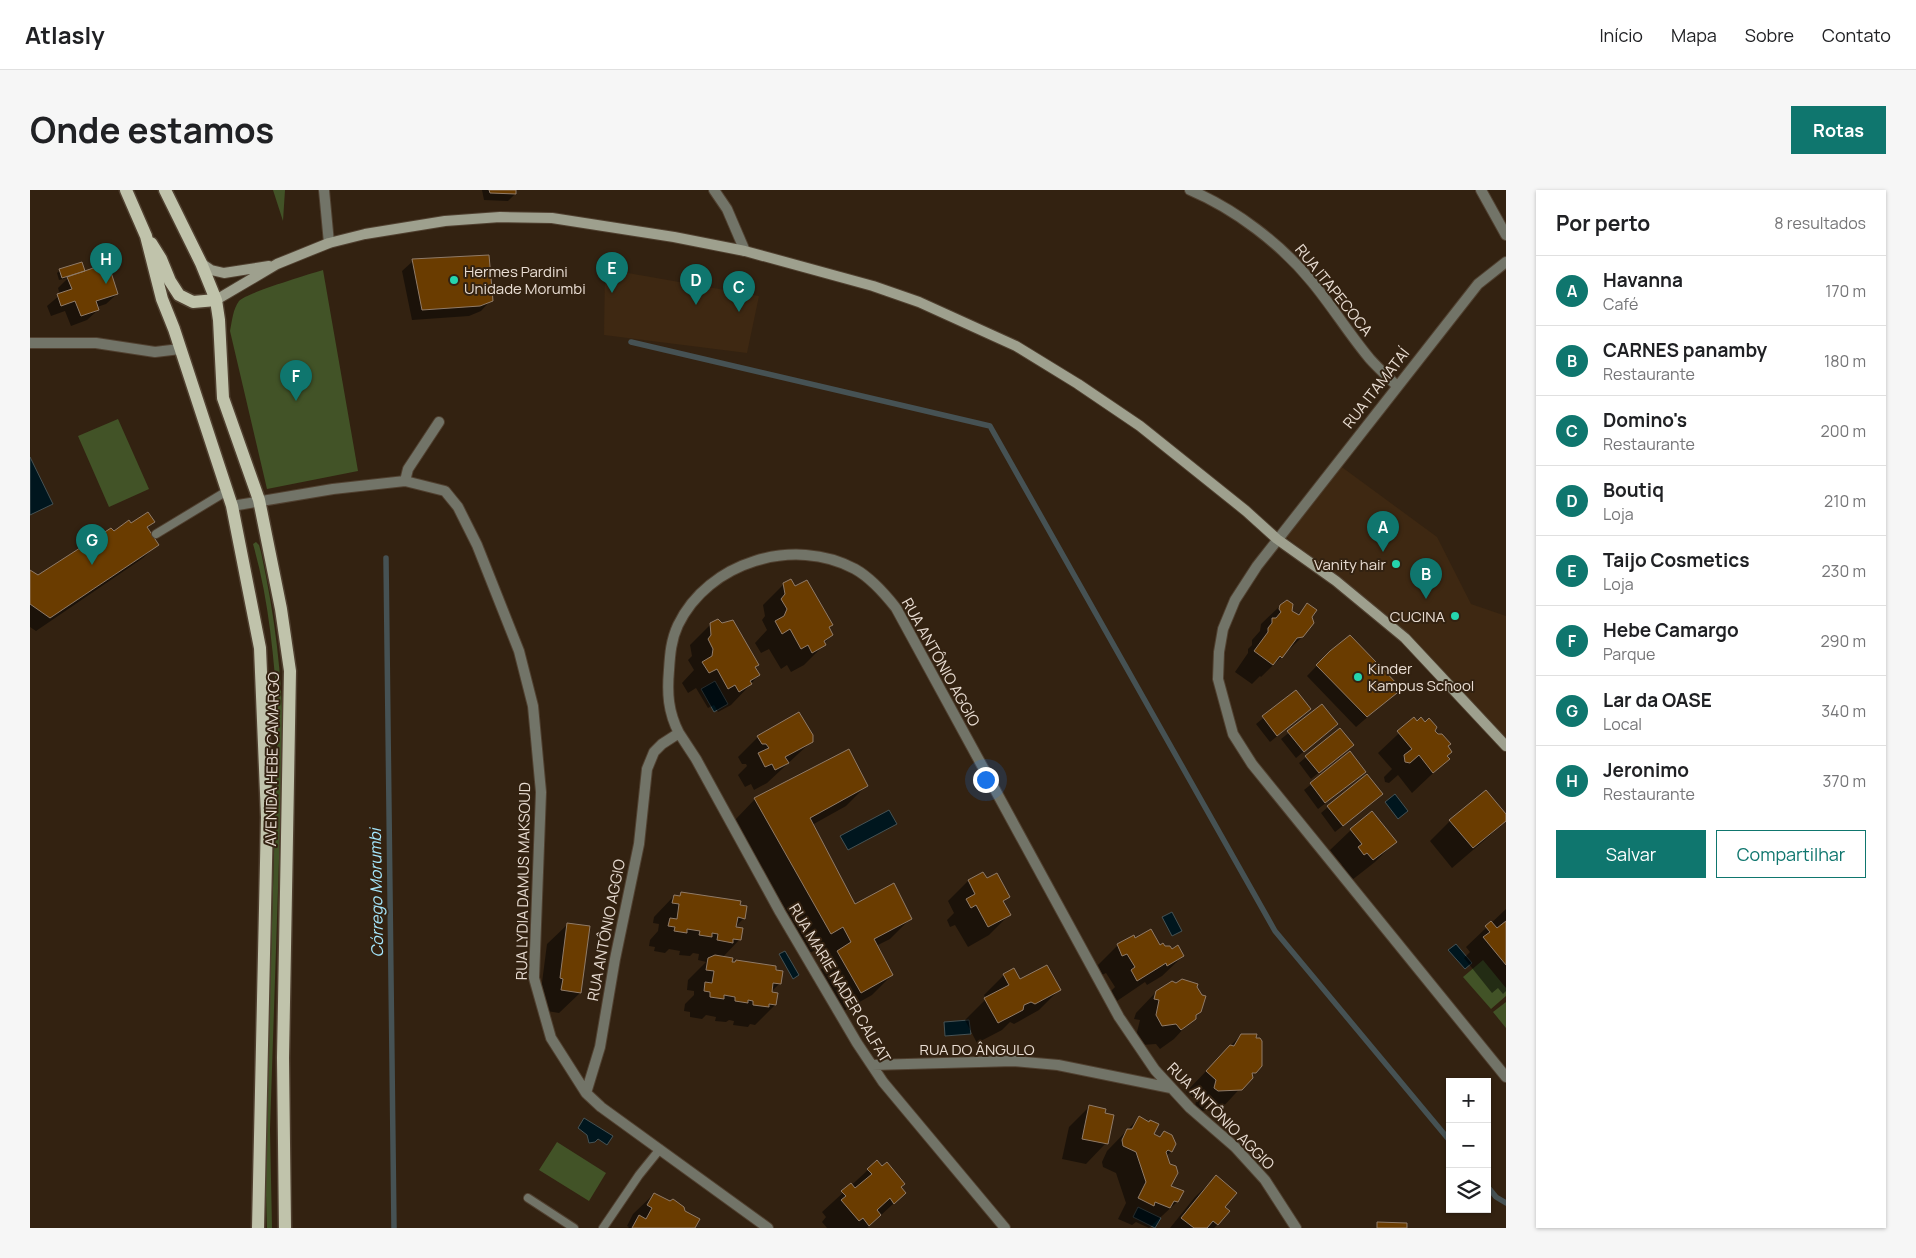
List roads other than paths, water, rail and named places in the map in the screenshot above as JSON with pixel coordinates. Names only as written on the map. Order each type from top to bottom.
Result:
[{"type":"main road","points":[[126,190],[146,236],[161,259],[170,281],[179,295],[193,302],[216,300],[277,264],[329,243],[365,234],[444,221],[500,217],[562,220],[674,237],[745,251],[873,286],[919,302],[1016,346],[1078,384],[1140,426],[1246,511],[1277,539],[1336,581],[1405,638],[1506,746]]},
{"type":"main road","name":"AVENIDA HEBE CAMARGO","points":[[165,190],[202,263],[216,300],[219,320],[223,398],[259,500],[281,609],[290,672],[283,1058],[285,1228]]},
{"type":"main road","name":"AVENIDA HEBE CAMARGO","points":[[146,236],[162,299],[174,329],[232,506],[260,648],[267,817],[258,1228]]},
{"type":"main road","points":[[202,263],[211,270],[224,273],[277,264]]},
{"type":"street","points":[[324,190],[329,243]]},
{"type":"street","points":[[714,190],[727,209],[745,251]]},
{"type":"street","name":"RUA ITAPECOCA","points":[[1190,190],[1237,216],[1287,254],[1313,282],[1370,359],[1397,386]]},
{"type":"street","points":[[1481,190],[1506,235]]},
{"type":"street","name":"RUA ITAMATAÍ","points":[[1277,539],[1478,284],[1506,262]]},
{"type":"street","points":[[30,343],[96,343],[156,352],[180,349]]},
{"type":"street","points":[[405,481],[408,468],[439,422]]},
{"type":"street","name":"RUA LYDIA DAMUS MAKSOUD","points":[[232,506],[333,489],[405,481],[445,490],[458,507],[477,545],[519,651],[533,706],[541,792],[534,978],[551,1038],[586,1093],[601,1107],[768,1228]]},
{"type":"street","points":[[1277,539],[1235,600],[1223,629],[1219,652],[1218,679],[1232,734],[1252,764],[1506,1077]]},
{"type":"street","name":"RUA ANTÔNIO AGGIO","points":[[586,1093],[600,1047],[638,844],[647,769],[654,752],[662,744],[679,733],[674,724],[667,691],[671,645],[678,625],[694,599],[703,590],[735,570],[757,560],[782,555],[803,554],[827,557],[856,570],[885,595],[896,608],[1119,1018],[1154,1070],[1190,1108],[1235,1147],[1265,1180],[1296,1228]]},
{"type":"street","name":"RUA MARIE NADER CALFAT","points":[[679,733],[696,759],[821,984],[883,1082],[1004,1228]]},
{"type":"street","name":"RUA DO ÂNGULO","points":[[872,1065],[1014,1061],[1058,1065],[1171,1088]]},
{"type":"lane","points":[[156,534],[227,491]]},
{"type":"lane","points":[[603,1228],[639,1175],[660,1149]]},
{"type":"lane","points":[[528,1198],[574,1228]]},
{"type":"water","points":[[30,457],[53,504],[30,515]]},
{"type":"water","points":[[715,681],[728,704],[714,712],[701,689]]},
{"type":"water","points":[[1395,794],[1408,811],[1398,819],[1385,802]]},
{"type":"water","points":[[889,810],[897,824],[848,850],[840,836]]},
{"type":"water","points":[[1172,912],[1182,931],[1172,936],[1162,917]]},
{"type":"water","points":[[1456,944],[1472,963],[1465,969],[1448,950]]},
{"type":"water","points":[[785,951],[799,975],[793,979],[779,954]]},
{"type":"water","points":[[969,1020],[971,1034],[945,1036],[944,1022]]},
{"type":"water","points":[[584,1118],[613,1136],[607,1145],[598,1139],[595,1142],[589,1143],[587,1135],[578,1128]]},
{"type":"water","points":[[1138,1207],[1161,1218],[1155,1228],[1133,1217]]},
{"type":"waterway","points":[[631,342],[990,426],[1275,931],[1446,1136]]},
{"type":"waterway","name":"Córrego Morumbi","points":[[386,558],[394,1228]]},
{"type":"waterway","points":[[1491,1191],[1496,1197],[1506,1203]]},
{"type":"place","name":"Hermes Pardini Unidade Morumbi","points":[[454,280]]},
{"type":"place","name":"Jeronimo","points":[[106,284]]},
{"type":"place","name":"Taijo Cosmetics","points":[[612,293]]},
{"type":"place","name":"Boutiq","points":[[696,305]]},
{"type":"place","name":"Domino's","points":[[739,312]]},
{"type":"place","name":"Hebe Camargo","points":[[296,401]]},
{"type":"place","name":"Havanna","points":[[1383,552]]},
{"type":"place","name":"Vanity hair","points":[[1396,564]]},
{"type":"place","name":"Lar da OASE","points":[[92,565]]},
{"type":"place","name":"CARNES panamby","points":[[1426,599]]},
{"type":"place","name":"CUCINA","points":[[1455,616]]},
{"type":"place","name":"Kinder Kampus School","points":[[1358,677]]}]
